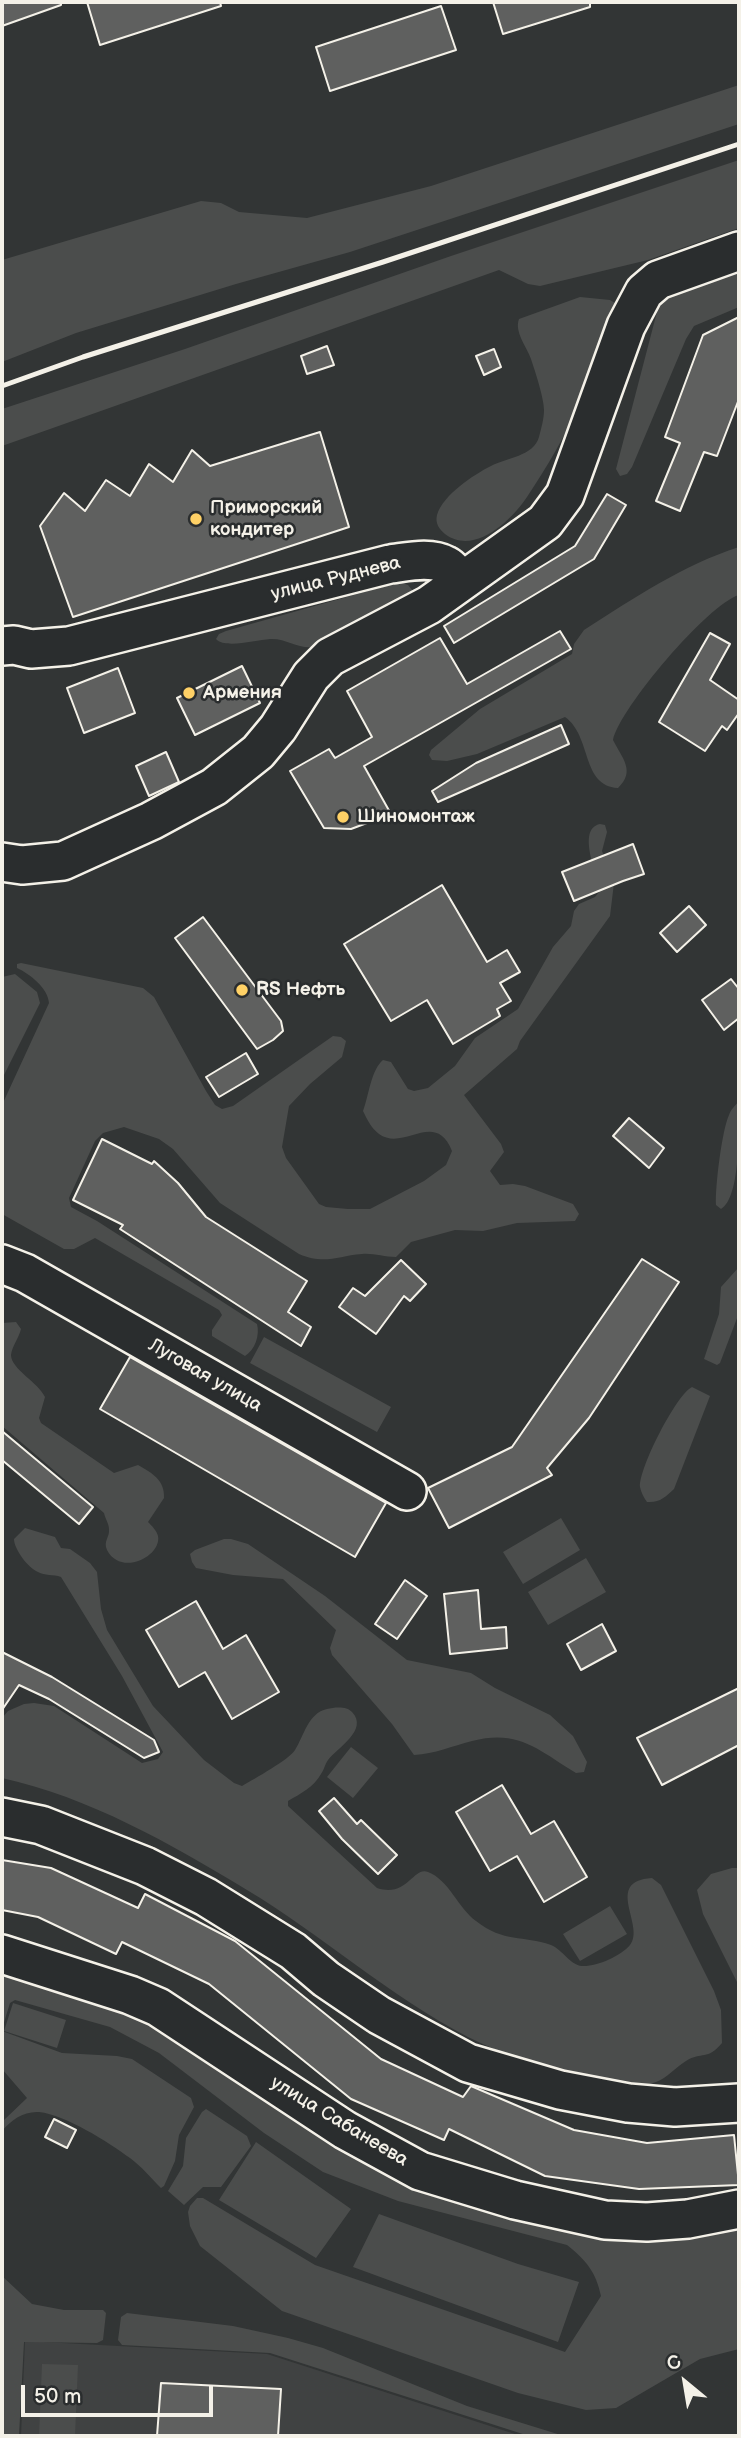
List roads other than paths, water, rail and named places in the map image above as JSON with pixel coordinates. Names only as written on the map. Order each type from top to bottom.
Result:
[{"type":"street","points":[[2,862],[22,865],[63,861],[151,821],[214,788],[258,752],[278,728],[311,676],[330,657],[429,605],[545,522],[565,495],[626,326],[644,292],[658,280],[739,251]]},
{"type":"street","name":"улица Руднева","points":[[2,646],[14,645],[31,649],[69,646],[390,564],[429,561],[445,564],[461,582]]},
{"type":"street","name":"Луговая улица","points":[[2,1264],[25,1273],[407,1491]]},
{"type":"street","points":[[2,1816],[41,1825],[145,1866],[206,1897],[293,1951],[326,1979],[379,2015],[468,2063],[548,2087],[628,2103],[675,2107],[739,2103]]},
{"type":"street","name":"улица Сабанеева","points":[[2,1954],[130,1995],[158,2007],[345,2130],[421,2171],[515,2200],[605,2220],[647,2222],[688,2219],[739,2209]]},
{"type":"railway","points":[[2,386],[83,357],[383,262],[739,144]]},
{"type":"place","name":"Приморский кондитер","points":[[196,519]]},
{"type":"place","name":"Армения","points":[[189,693]]},
{"type":"place","name":"Шиномонтаж","points":[[343,817]]},
{"type":"place","name":"RS Нефть","points":[[242,990]]}]
